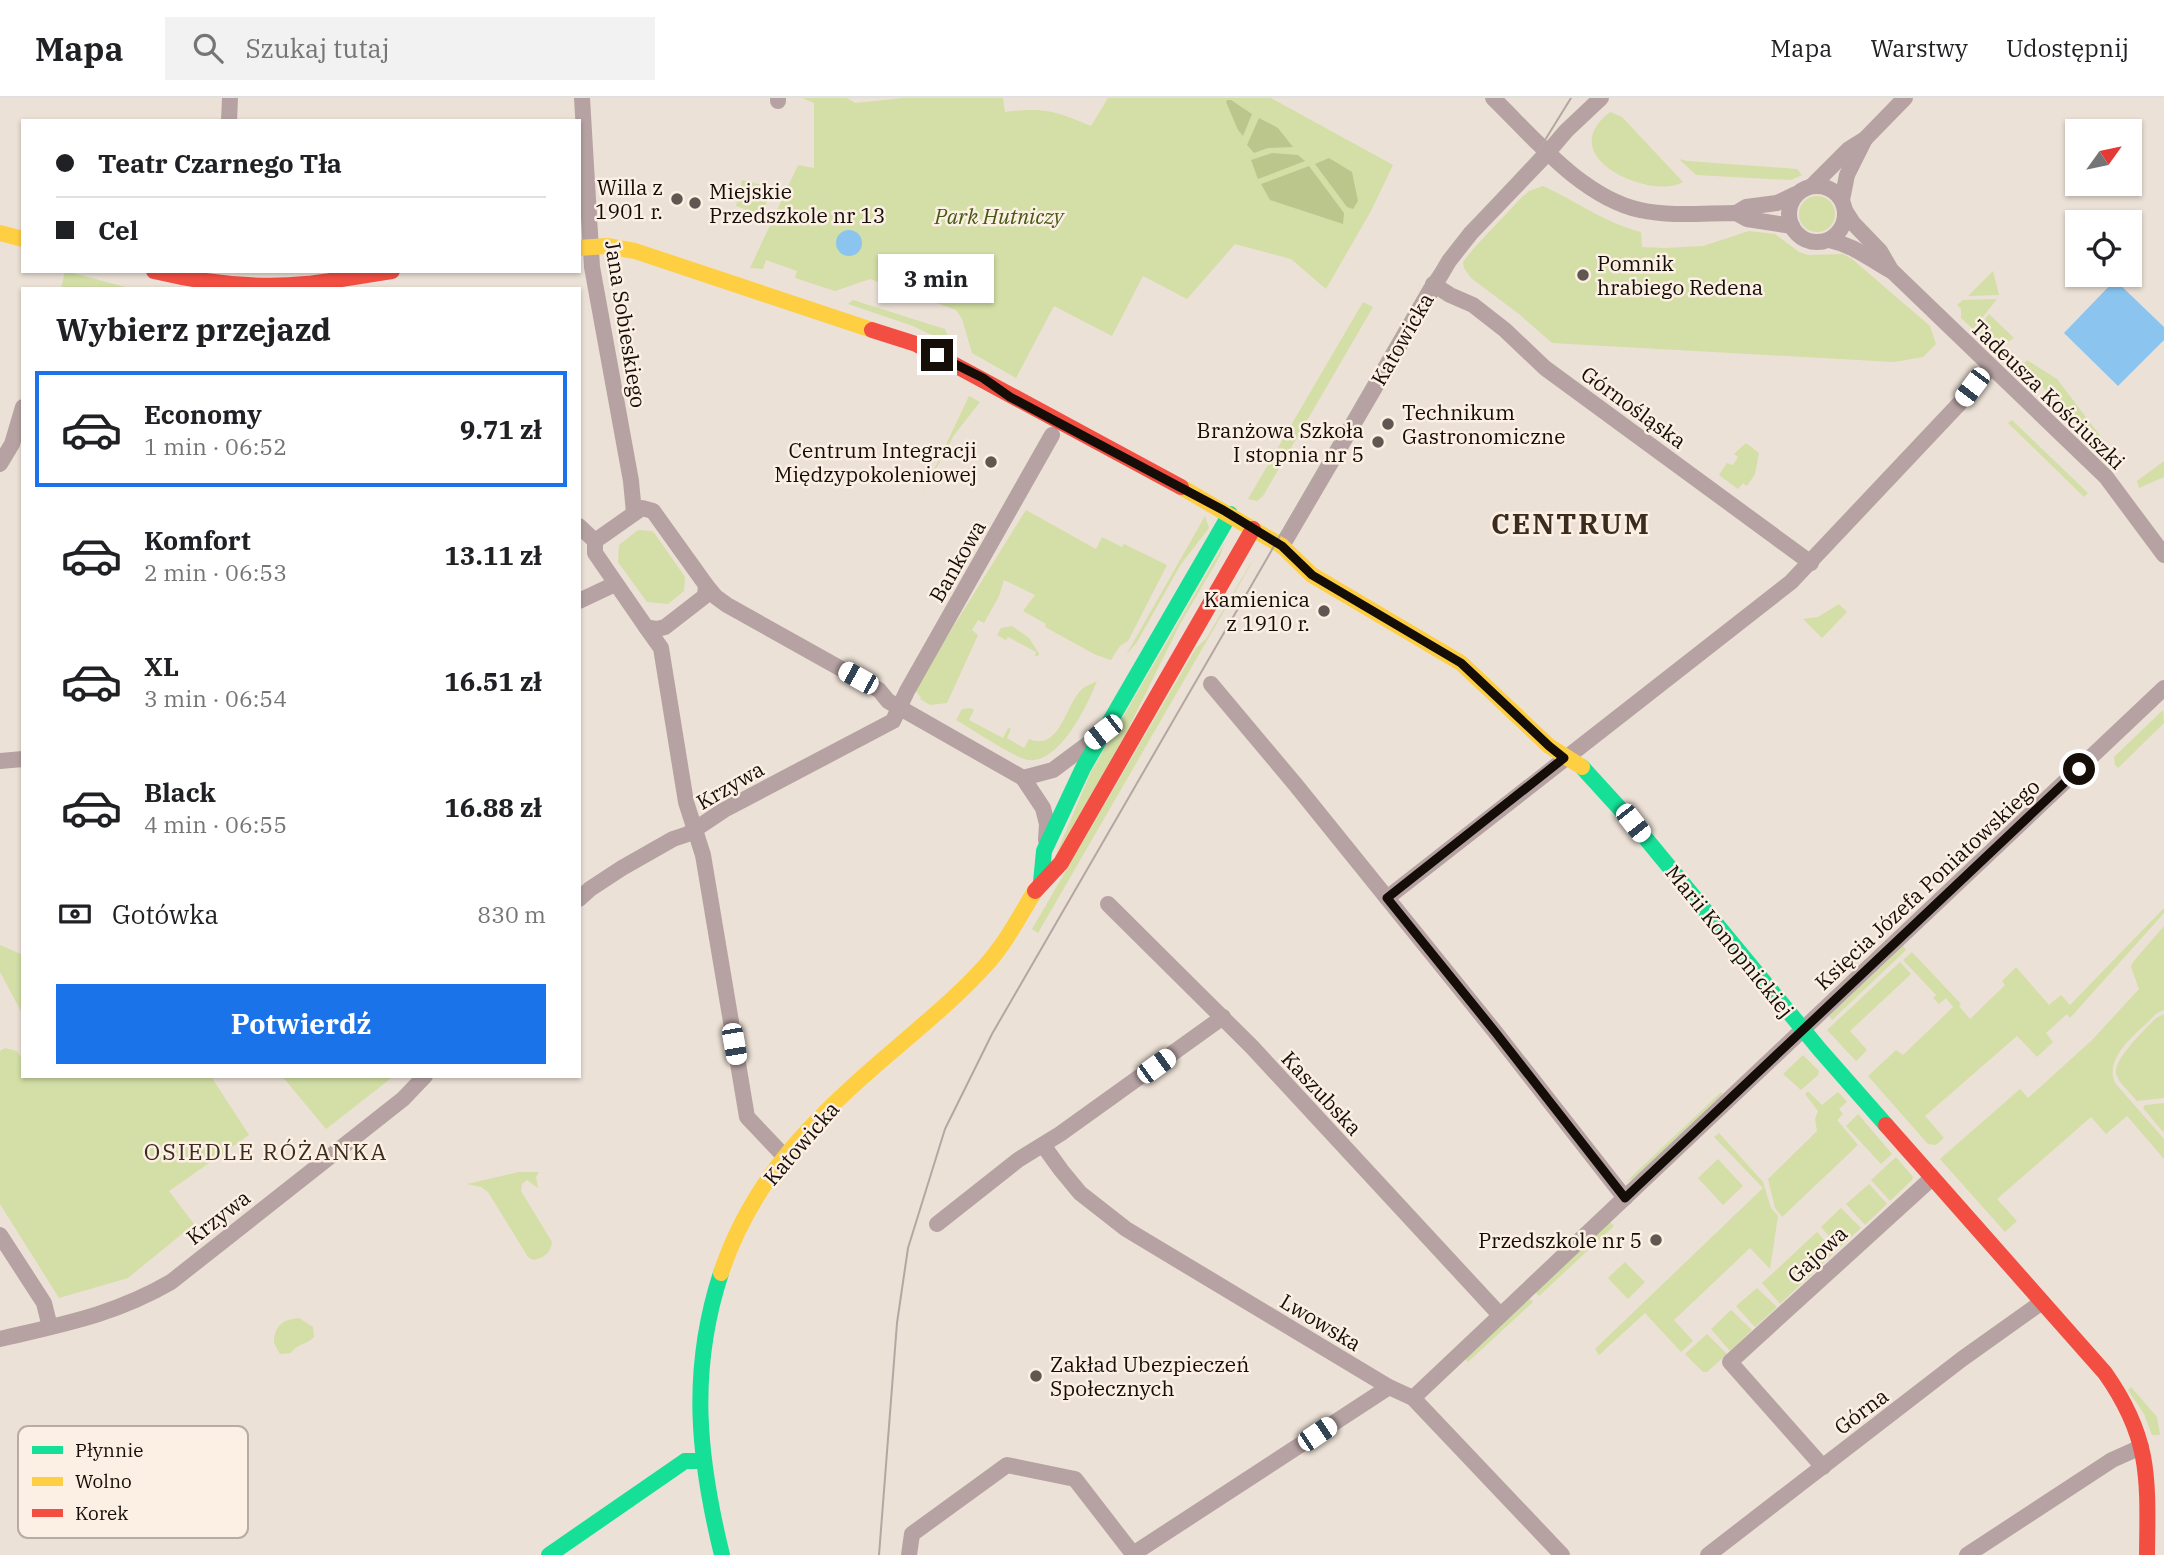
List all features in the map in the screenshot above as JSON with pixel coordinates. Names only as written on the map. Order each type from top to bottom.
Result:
[{"type":"street","points":[[229,119],[230,98]]},
{"type":"street","name":"Jana Sobieskiego","points":[[582,98],[585,248],[592,267],[631,481],[634,513]]},
{"type":"street","points":[[1493,98],[1548,151],[1592,188],[1613,201],[1655,212],[1736,213],[1747,219],[1792,226]]},
{"type":"street","name":"Katowicka","points":[[1282,546],[1433,285],[1471,233],[1566,131],[1601,98]]},
{"type":"street","points":[[1736,213],[1746,207],[1777,204],[1812,186],[1849,149],[1865,139],[1905,98]]},
{"type":"street","points":[[1797,194],[1790,206],[1792,226],[1796,233],[1808,241],[1829,240],[1840,231],[1846,219],[1844,206],[1847,175],[1865,139]]},
{"type":"street","points":[[1812,186],[1826,187],[1844,206]]},
{"type":"street","name":"Tadeusza Kościuszki","points":[[1844,206],[1853,223],[1880,251],[1893,272],[2106,477],[2164,555]]},
{"type":"street","points":[[0,233],[21,238]]},
{"type":"street","name":"Tadeusza Kościuszki","points":[[1829,240],[1853,247],[1893,272]]},
{"type":"street","name":"Marii Konopnickiej","points":[[585,248],[617,247],[640,253],[916,344],[1230,514],[1282,546],[1312,575],[1461,663],[1549,746],[1564,758],[1587,770],[1802,1029],[2117,1389],[2131,1415],[2148,1482],[2147,1555]]},
{"type":"street","points":[[160,273],[193,284],[230,281],[296,285],[377,273]]},
{"type":"street","name":"Górnośląska","points":[[1433,285],[1473,305],[1505,330],[1545,368],[1811,563]]},
{"type":"street","points":[[1387,898],[1791,582],[1991,367]]},
{"type":"street","points":[[0,464],[12,444],[21,414]]},
{"type":"street","name":"Bankowa","points":[[900,708],[1052,435]]},
{"type":"street","points":[[595,541],[642,508],[653,511],[706,585],[727,605],[879,690],[888,701],[1023,778],[1043,808],[1047,834],[1044,851]]},
{"type":"street","name":"Katowicka","points":[[1041,882],[1044,851],[1077,780],[1230,514]]},
{"type":"street","points":[[581,528],[595,541],[595,553],[661,648],[686,802],[703,855],[747,1117],[784,1156]]},
{"type":"street","name":"Katowicka","points":[[722,1555],[702,1461],[699,1390],[705,1331],[738,1231],[767,1178],[829,1107],[973,978],[1002,945],[1041,882],[1061,863],[1253,529]]},
{"type":"street","points":[[581,600],[615,584]]},
{"type":"street","points":[[646,627],[665,627],[705,596],[706,585]]},
{"type":"street","points":[[1211,684],[1496,1033],[1625,1198]]},
{"type":"street","name":"Księcia Józefa Poniatowskiego","points":[[1413,1398],[2164,688]]},
{"type":"street","name":"Krzywa","points":[[581,897],[622,868],[695,829],[724,810],[893,721],[900,708]]},
{"type":"street","points":[[1023,778],[1053,770],[1103,732]]},
{"type":"street","points":[[0,761],[21,759]]},
{"type":"street","name":"Kaszubska","points":[[1108,904],[1223,1017],[1500,1315]]},
{"type":"street","points":[[937,1224],[1018,1160],[1112,1098],[1223,1017]]},
{"type":"street","name":"Krzywa","points":[[0,1339],[111,1311],[141,1299],[171,1282],[403,1099],[423,1078]]},
{"type":"street","name":"Lwowska","points":[[1043,1145],[1080,1193],[1126,1229],[1389,1387],[1413,1398],[1562,1555]]},
{"type":"street","name":"Gajowa","points":[[1823,1467],[1730,1362],[1932,1178]]},
{"type":"street","points":[[0,1235],[44,1303],[50,1327]]},
{"type":"street","name":"Górna","points":[[1708,1555],[1962,1359],[2042,1302]]},
{"type":"street","points":[[909,1555],[912,1534],[1007,1465],[1075,1479],[1133,1554],[1389,1387]]},
{"type":"street","points":[[1966,1555],[2112,1460],[2141,1447]]},
{"type":"street","points":[[549,1555],[685,1461],[702,1461]]},
{"type":"green space","name":"Park Hutniczy","points":[[802,98],[847,98],[855,103],[903,98],[1003,98],[1005,112],[1050,112],[1091,126],[1108,98],[1271,98],[1393,165],[1371,211],[1326,289],[1291,259],[1235,244],[1187,299],[1143,276],[1112,336],[1054,306],[1016,378],[972,353],[962,319],[956,310],[870,279],[835,291],[795,278],[797,271],[766,260],[763,269],[750,268],[798,165],[814,168],[814,103]]},
{"type":"green space","points":[[1227,100],[1252,114],[1243,136],[1238,130]]},
{"type":"green space","points":[[1610,112],[1622,117],[1683,182],[1669,186],[1651,186],[1613,171],[1599,159],[1592,145],[1595,129]]},
{"type":"green space","points":[[1259,118],[1278,128],[1293,147],[1268,148],[1254,153],[1247,145]]},
{"type":"green space","points":[[1272,153],[1298,155],[1305,161],[1258,179],[1251,160]]},
{"type":"green space","points":[[1329,158],[1352,172],[1358,201],[1353,209],[1347,207],[1315,164]]},
{"type":"green space","points":[[1679,159],[1797,169],[1802,175],[1791,180],[1696,175]]},
{"type":"green space","points":[[1309,166],[1344,213],[1343,224],[1270,200],[1261,184]]},
{"type":"green space","points":[[742,180],[762,185],[769,190],[769,197],[757,224],[747,220],[745,209],[736,206]]},
{"type":"green space","points":[[1543,186],[1603,217],[1641,232],[1642,247],[1703,246],[1749,231],[1775,234],[1799,252],[1808,255],[1843,254],[1930,326],[1936,344],[1923,357],[1894,362],[1552,343],[1471,278],[1463,262],[1522,197]]},
{"type":"green space","points":[[1817,196],[1829,202],[1835,214],[1829,226],[1817,232],[1805,226],[1799,214],[1805,202]]},
{"type":"green space","points":[[1993,271],[1999,295],[1968,296]]},
{"type":"green space","points":[[65,273],[73,273],[125,287],[61,287]]},
{"type":"green space","points":[[1997,299],[1973,329],[1961,318],[1961,309],[1957,305],[1963,300]]},
{"type":"green space","points":[[853,300],[945,329],[952,345],[913,326],[848,304]]},
{"type":"green space","points":[[1363,302],[1373,307],[1263,496],[1257,501],[1248,499]]},
{"type":"green space","points":[[1989,314],[2014,338],[2008,342],[1996,341],[1984,330],[1979,335],[1975,332]]},
{"type":"green space","points":[[2027,360],[2057,379],[2120,462],[2021,366]]},
{"type":"green space","points":[[969,396],[980,402],[954,435],[922,495]]},
{"type":"green space","points":[[2012,420],[2088,493],[2084,497],[2008,423]]},
{"type":"green space","points":[[1746,443],[1759,453],[1755,474],[1747,486],[1743,483],[1738,489],[1719,475],[1727,463],[1733,465],[1738,457],[1734,454]]},
{"type":"green space","points":[[2164,461],[2164,477],[2139,488],[2137,481]]},
{"type":"green space","points":[[1026,510],[1096,549],[1102,537],[1122,547],[1124,544],[1167,565],[1128,641],[1120,646],[1111,660],[1096,655],[1045,627],[1046,624],[1023,611],[1035,595],[1004,580],[999,596],[984,623],[978,620],[972,630],[978,635],[947,703],[930,705],[920,699],[914,690]]},
{"type":"green space","points":[[1205,516],[1209,528],[1181,564],[1137,642],[1126,655]]},
{"type":"green space","points":[[638,530],[652,531],[655,534],[685,577],[684,591],[668,604],[647,602],[618,562],[619,545]]},
{"type":"green space","points":[[1224,544],[1220,556],[1180,624],[1125,735],[1054,859],[1091,772]]},
{"type":"green space","points":[[1252,561],[1038,933],[1032,929],[1196,648],[1206,639]]},
{"type":"green space","points":[[1839,604],[1847,612],[1822,638],[1803,619],[1818,617]]},
{"type":"green space","points":[[1012,626],[1029,638],[1039,654],[1038,656],[1035,656],[1036,652],[1008,637],[1006,640],[997,635],[1001,628]]},
{"type":"green space","points":[[1097,681],[1071,731],[1051,753],[1040,759],[1022,758],[956,720],[962,709],[971,708],[974,710],[969,720],[1003,738],[1008,728],[1011,729],[1007,738],[1024,748],[1029,739],[1048,739],[1055,733],[1076,696],[1082,689]]},
{"type":"green space","points":[[2163,710],[2164,723],[2118,768],[2114,757]]},
{"type":"green space","points":[[2164,908],[2164,913],[2070,1018],[2067,1014],[2046,1033],[2053,1042],[2037,1057],[2017,1036],[1925,1116],[1944,1138],[1936,1145],[1928,1144],[1868,1076],[1896,1050],[1903,1055],[1953,1007],[1946,998],[1939,1004],[1933,998],[1936,995],[1903,960],[1912,952],[1961,1004],[1959,1006],[1970,1019],[2005,985],[2002,981],[2016,967],[2049,1005],[2061,995],[2070,1005]]},
{"type":"green space","points":[[2164,926],[2164,1010],[2157,1013],[2125,1045],[2114,1063],[2113,1073],[2115,1083],[2164,1139],[2164,1159],[2127,1116],[2106,1134],[2091,1117],[1997,1199],[2017,1221],[2005,1232],[1940,1159],[2020,1089],[2028,1098],[2092,1040],[2139,989],[2131,967]]},
{"type":"green space","points":[[0,945],[21,954],[21,1011],[0,972]]},
{"type":"green space","points":[[1903,946],[1906,950],[1832,1020],[1829,1016]]},
{"type":"green space","points":[[1900,962],[1911,974],[1850,1031],[1867,1050],[1856,1061],[1827,1030]]},
{"type":"green space","points":[[2164,1014],[2164,1098],[2137,1101],[2119,1080],[2117,1067],[2132,1044],[2156,1018]]},
{"type":"green space","points":[[5,1048],[17,1051],[21,1058],[21,1078],[212,1078],[249,1135],[169,1191],[194,1224],[128,1278],[59,1298],[0,1204],[0,1051]]},
{"type":"green space","points":[[1803,1055],[1819,1071],[1801,1090],[1783,1074]]},
{"type":"green space","points":[[284,1078],[391,1078],[326,1129]]},
{"type":"green space","points":[[1808,1091],[1822,1105],[1838,1092],[1847,1102],[1839,1109],[1843,1114],[1837,1120],[1858,1145],[1782,1217],[1775,1208],[1768,1179],[1817,1131],[1815,1119],[1818,1111],[1805,1094]]},
{"type":"green space","points":[[1721,1092],[1723,1094],[1633,1179],[1627,1181]]},
{"type":"green space","points":[[2164,1103],[2164,1133],[2143,1108],[2145,1105]]},
{"type":"green space","points":[[1858,1114],[1892,1154],[1881,1164],[1846,1126]]},
{"type":"green space","points":[[1719,1133],[1763,1182],[1771,1208],[1778,1216],[1770,1269],[1750,1248],[1674,1320],[1693,1341],[1681,1352],[1645,1313],[1599,1355],[1595,1349],[1763,1188],[1714,1137]]},
{"type":"green space","points":[[1896,1157],[1913,1177],[1890,1201],[1871,1180]]},
{"type":"green space","points":[[1718,1159],[1743,1186],[1723,1205],[1698,1178]]},
{"type":"green space","points":[[519,1172],[539,1172],[536,1177],[538,1188],[527,1180],[522,1184],[521,1191],[552,1242],[546,1255],[533,1260],[528,1257],[488,1192],[481,1187],[467,1184]]},
{"type":"green space","points":[[1869,1184],[1887,1204],[1865,1225],[1846,1204]]},
{"type":"green space","points":[[1841,1208],[1861,1228],[1839,1248],[1821,1227]]},
{"type":"green space","points":[[1610,1222],[1614,1226],[1539,1296],[1535,1292]]},
{"type":"green space","points":[[1817,1232],[1835,1252],[1780,1304],[1762,1283]]},
{"type":"green space","points":[[1625,1262],[1645,1282],[1628,1299],[1608,1278]]},
{"type":"green space","points":[[1757,1288],[1777,1307],[1755,1327],[1736,1306]]},
{"type":"green space","points":[[1529,1298],[1533,1302],[1468,1362],[1464,1358]]},
{"type":"green space","points":[[1731,1310],[1752,1330],[1730,1351],[1711,1329]]},
{"type":"green space","points":[[299,1318],[313,1327],[314,1337],[291,1353],[280,1354],[274,1343],[278,1328],[288,1320]]},
{"type":"green space","points":[[1707,1334],[1727,1354],[1707,1372],[1703,1372],[1685,1354]]},
{"type":"green space","points":[[2131,1387],[2157,1417],[2160,1435],[2152,1435],[2144,1414],[2128,1390]]},
{"type":"water","points":[[849,230],[858,234],[862,243],[858,252],[849,256],[840,252],[836,243],[840,234]]},
{"type":"water","points":[[2108,287],[2122,287],[2164,327],[2164,340],[2118,386],[2064,333]]},
{"type":"tram line","points":[[879,1555],[897,1323],[908,1248],[945,1129],[992,1034],[1425,285],[1464,231],[1537,153],[1571,98]]},
{"type":"traffic: fast","points":[[1041,882],[1044,851],[1083,768],[1230,514]]},
{"type":"traffic: fast","points":[[1582,767],[1633,823],[1820,1050],[1886,1125]]},
{"type":"traffic: fast","points":[[721,1273],[704,1345],[700,1414],[707,1483],[722,1555]]},
{"type":"traffic: fast","points":[[549,1555],[685,1461],[702,1461]]},
{"type":"traffic: slow","points":[[0,233],[21,238]]},
{"type":"traffic: slow","points":[[581,248],[607,246],[635,251],[872,330]]},
{"type":"traffic: slow","points":[[1181,487],[1282,546],[1312,575],[1461,663],[1549,746],[1582,767]]},
{"type":"traffic: slow","points":[[721,1273],[751,1206],[792,1149],[840,1097],[975,977],[1012,930],[1035,891]]},
{"type":"traffic: jam","points":[[164,273],[210,282],[267,286],[317,283],[380,273]]},
{"type":"traffic: jam","points":[[872,330],[916,344],[1181,487]]},
{"type":"traffic: jam","points":[[1035,891],[1061,863],[1253,529]]},
{"type":"traffic: jam","points":[[1886,1125],[2105,1373],[2120,1396],[2139,1439],[2144,1460],[2147,1555]]},
{"type":"place","name":"Willa z 1901 r.","points":[[677,199]]},
{"type":"place","name":"Miejskie Przedszkole nr 13","points":[[695,203]]},
{"type":"place","name":"Pomnik hrabiego Redena","points":[[1583,275]]},
{"type":"place","name":"Technikum Gastronomiczne","points":[[1388,424]]},
{"type":"place","name":"Branżowa Szkoła I stopnia nr 5","points":[[1378,442]]},
{"type":"place","name":"Centrum Integracji Międzypokoleniowej","points":[[991,462]]},
{"type":"place","name":"Kamienica z 1910 r.","points":[[1324,611]]},
{"type":"place","name":"Przedszkole nr 5","points":[[1656,1240]]},
{"type":"place","name":"Zakład Ubezpieczeń Społecznych","points":[[1036,1376]]},
{"type":"district","name":"CENTRUM","points":[[1571,523]]},
{"type":"district","name":"OSIEDLE RÓŻANKA","points":[[266,1151]]},
{"type":"route","points":[[937,355],[983,378],[1010,397],[1223,510],[1282,546],[1312,575],[1461,663],[1564,758],[1387,898],[1625,1198],[2079,769]]}]
